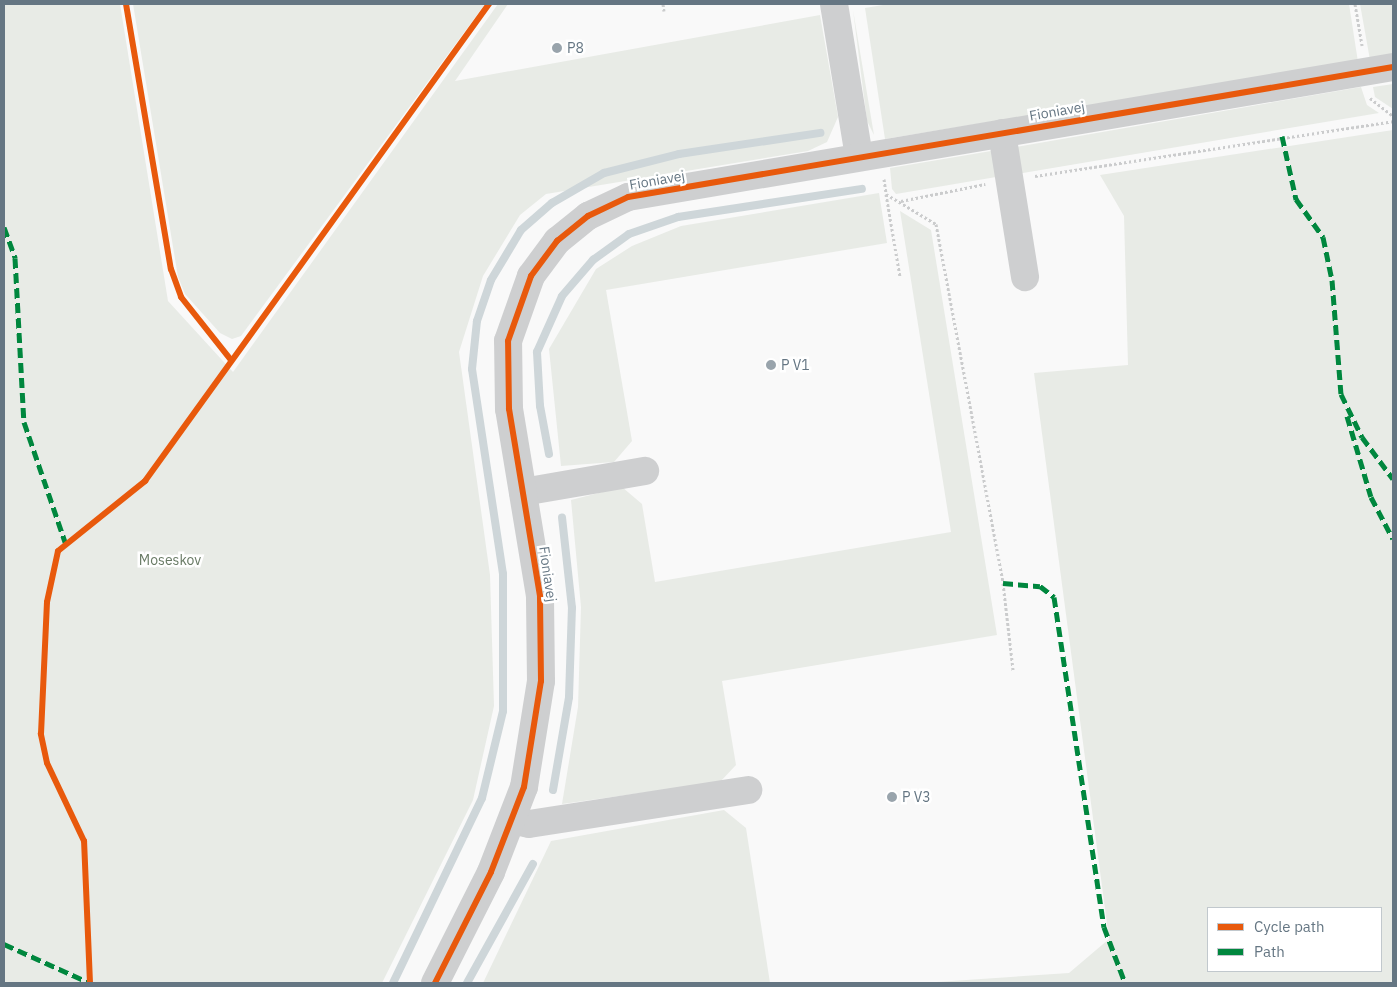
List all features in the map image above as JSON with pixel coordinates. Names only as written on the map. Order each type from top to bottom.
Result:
[{"type":"street","points":[[834,4],[870,155]]},
{"type":"street","name":"Fioniavej","points":[[435,983],[491,872],[524,787],[541,681],[540,596],[509,409],[508,340],[531,276],[557,241],[588,216],[628,197],[1393,67]]},
{"type":"street","points":[[1002,132],[1025,277]]},
{"type":"street","points":[[523,492],[645,471]]},
{"type":"street","points":[[512,820],[529,824],[748,790]]},
{"type":"path","points":[[663,4],[664,11]]},
{"type":"path","points":[[900,202],[1010,180],[1393,121]]},
{"type":"path","points":[[870,155],[886,194],[900,277]]},
{"type":"path","points":[[886,194],[936,224],[1003,583],[1014,670]]},
{"type":"green space","name":"Moseskov","points":[[4,4],[120,4],[168,301],[233,372],[498,4],[508,4],[455,81],[820,15],[838,117],[827,142],[808,151],[546,194],[520,215],[483,276],[459,352],[490,575],[494,706],[473,800],[382,983],[4,983]]},
{"type":"green space","points":[[133,4],[485,4],[241,336],[232,339],[220,333],[185,294],[178,277]]},
{"type":"green space","points":[[889,4],[1349,4],[1358,62],[885,139],[865,8]]},
{"type":"green space","points":[[1360,4],[1393,4],[1393,56],[1370,60]]},
{"type":"green space","points":[[853,10],[874,135],[867,121]]},
{"type":"green space","points":[[1393,84],[1393,109],[1375,97],[1373,87]]},
{"type":"green space","points":[[1361,87],[1367,105],[1379,113],[1017,174],[1016,147]]},
{"type":"green space","points":[[1393,130],[1393,983],[922,983],[1069,973],[1109,939],[1034,373],[1128,365],[1124,216],[1100,175]]},
{"type":"green space","points":[[997,150],[1002,176],[896,194],[892,189],[890,168]]},
{"type":"green space","points":[[879,193],[887,243],[606,290],[632,441],[614,462],[561,466],[549,349],[596,269],[632,246],[681,226]]},
{"type":"green space","points":[[900,211],[931,230],[997,635],[722,681],[736,765],[720,782],[562,804],[578,707],[581,607],[571,500],[622,487],[642,504],[655,582],[951,532]]},
{"type":"green space","points":[[724,810],[746,828],[770,983],[483,983],[551,841]]},
{"type":"waterway","points":[[393,983],[482,798],[503,711],[503,574],[472,369],[477,321],[491,280],[521,230],[552,203],[604,173],[679,154],[820,133]]},
{"type":"waterway","points":[[549,454],[540,406],[537,352],[562,296],[593,260],[629,234],[678,217],[862,189]]},
{"type":"waterway","points":[[553,790],[569,697],[572,608],[562,518]]},
{"type":"waterway","points":[[467,983],[533,864]]},
{"type":"marked path","points":[[1282,136],[1296,199],[1323,237],[1332,280],[1341,394],[1362,437],[1393,479]]},
{"type":"marked path","points":[[4,227],[15,258],[24,422],[65,542]]},
{"type":"marked path","points":[[1347,416],[1371,497],[1393,539]]},
{"type":"marked path","points":[[1003,583],[1040,586],[1054,597],[1104,927],[1125,983]]},
{"type":"marked path","points":[[4,944],[90,983]]},
{"type":"cycle path","points":[[126,4],[171,269],[181,297],[231,360]]},
{"type":"cycle path","points":[[90,983],[84,841],[47,763],[41,734],[47,602],[58,551],[145,481],[489,4]]},
{"type":"cycle path","points":[[435,983],[491,872],[524,787],[541,681],[540,596],[509,409],[508,341],[531,276],[557,241],[588,216],[628,197],[1393,67]]},
{"type":"place","name":"P8","points":[[557,48]]},
{"type":"place","name":"P V1","points":[[771,365]]},
{"type":"place","name":"P V3","points":[[892,797]]}]
